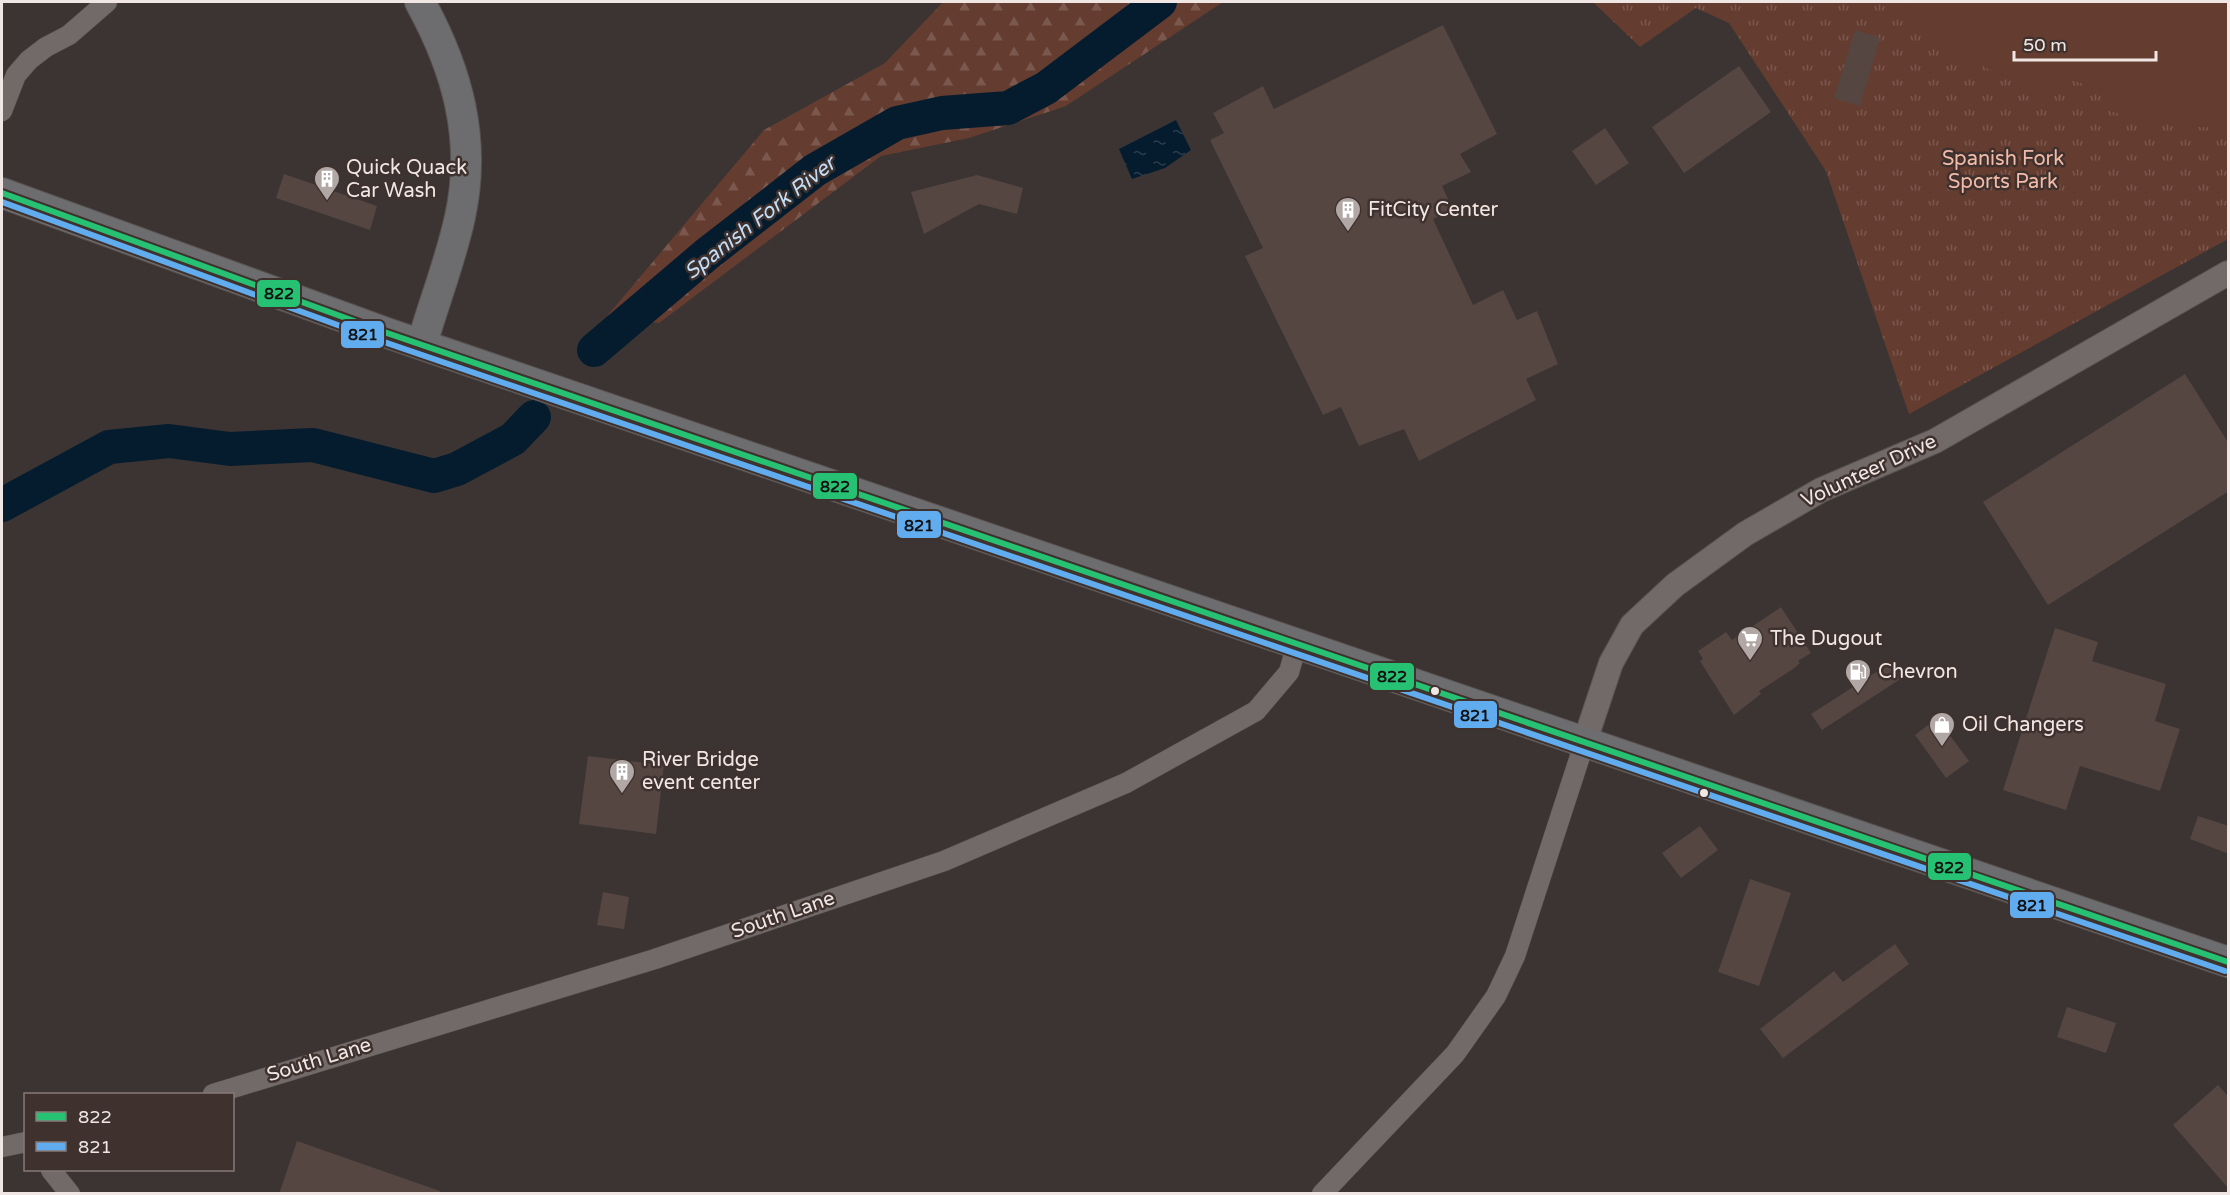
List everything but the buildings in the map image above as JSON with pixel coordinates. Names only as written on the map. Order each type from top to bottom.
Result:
[{"type":"main road","points":[[420,2],[442,42],[466,128],[468,151],[460,218],[422,344]]},
{"type":"main road","points":[[2,193],[135,243],[679,433],[2229,962]]},
{"type":"street","points":[[2,111],[16,75],[29,60],[45,47],[69,35],[107,2]]},
{"type":"street","name":"Volunteer Drive","points":[[1585,741],[1611,663],[1632,625],[1684,579],[1745,534],[1821,490],[1935,441],[2229,273]]},
{"type":"street","name":"South Lane","points":[[220,1093],[655,959],[944,861],[1126,783],[1256,711],[1289,672],[1298,644]]},
{"type":"street","points":[[1322,1194],[1455,1054],[1496,996],[1515,956],[1585,741]]},
{"type":"street","points":[[2,1147],[24,1142]]},
{"type":"street","points":[[52,1171],[70,1194]]},
{"type":"green space","points":[[943,2],[1223,2],[1066,106],[969,138],[881,156],[659,323],[608,315],[764,130],[885,63]]},
{"type":"green space","name":"Spanish Fork Sports Park","points":[[1593,2],[2228,2],[2228,239],[1909,414],[1826,171],[1729,23],[1696,8],[1640,47]]},
{"type":"green space","points":[[1902,2],[2228,2],[2228,126],[2180,126],[2149,121],[2103,109],[2108,91],[2055,75],[2050,91],[2028,85],[1988,68],[1950,47],[1917,19]]},
{"type":"water","points":[[1176,120],[1191,150],[1165,168],[1132,179],[1119,149]]},
{"type":"waterway","name":"Spanish Fork River","points":[[594,350],[707,254],[815,170],[897,123],[942,113],[1008,108],[1046,88],[1160,2]]},
{"type":"waterway","name":"Spanish Fork River","points":[[2,505],[109,447],[169,441],[230,449],[313,445],[434,476],[457,469],[513,439],[534,417]]},
{"type":"transit line","name":"822","points":[[2,193],[387,333],[2228,962]]},
{"type":"transit line","name":"821","points":[[2,202],[384,342],[2225,971]]},
{"type":"place","name":"Quick Quack Car Wash","points":[[327,202]]},
{"type":"place","name":"FitCity Center","points":[[1348,233]]},
{"type":"place","name":"The Dugout","points":[[1750,662]]},
{"type":"place","name":"Chevron","points":[[1858,695]]},
{"type":"place","name":"Oil Changers","points":[[1942,748]]},
{"type":"place","name":"River Bridge event center","points":[[622,795]]}]
